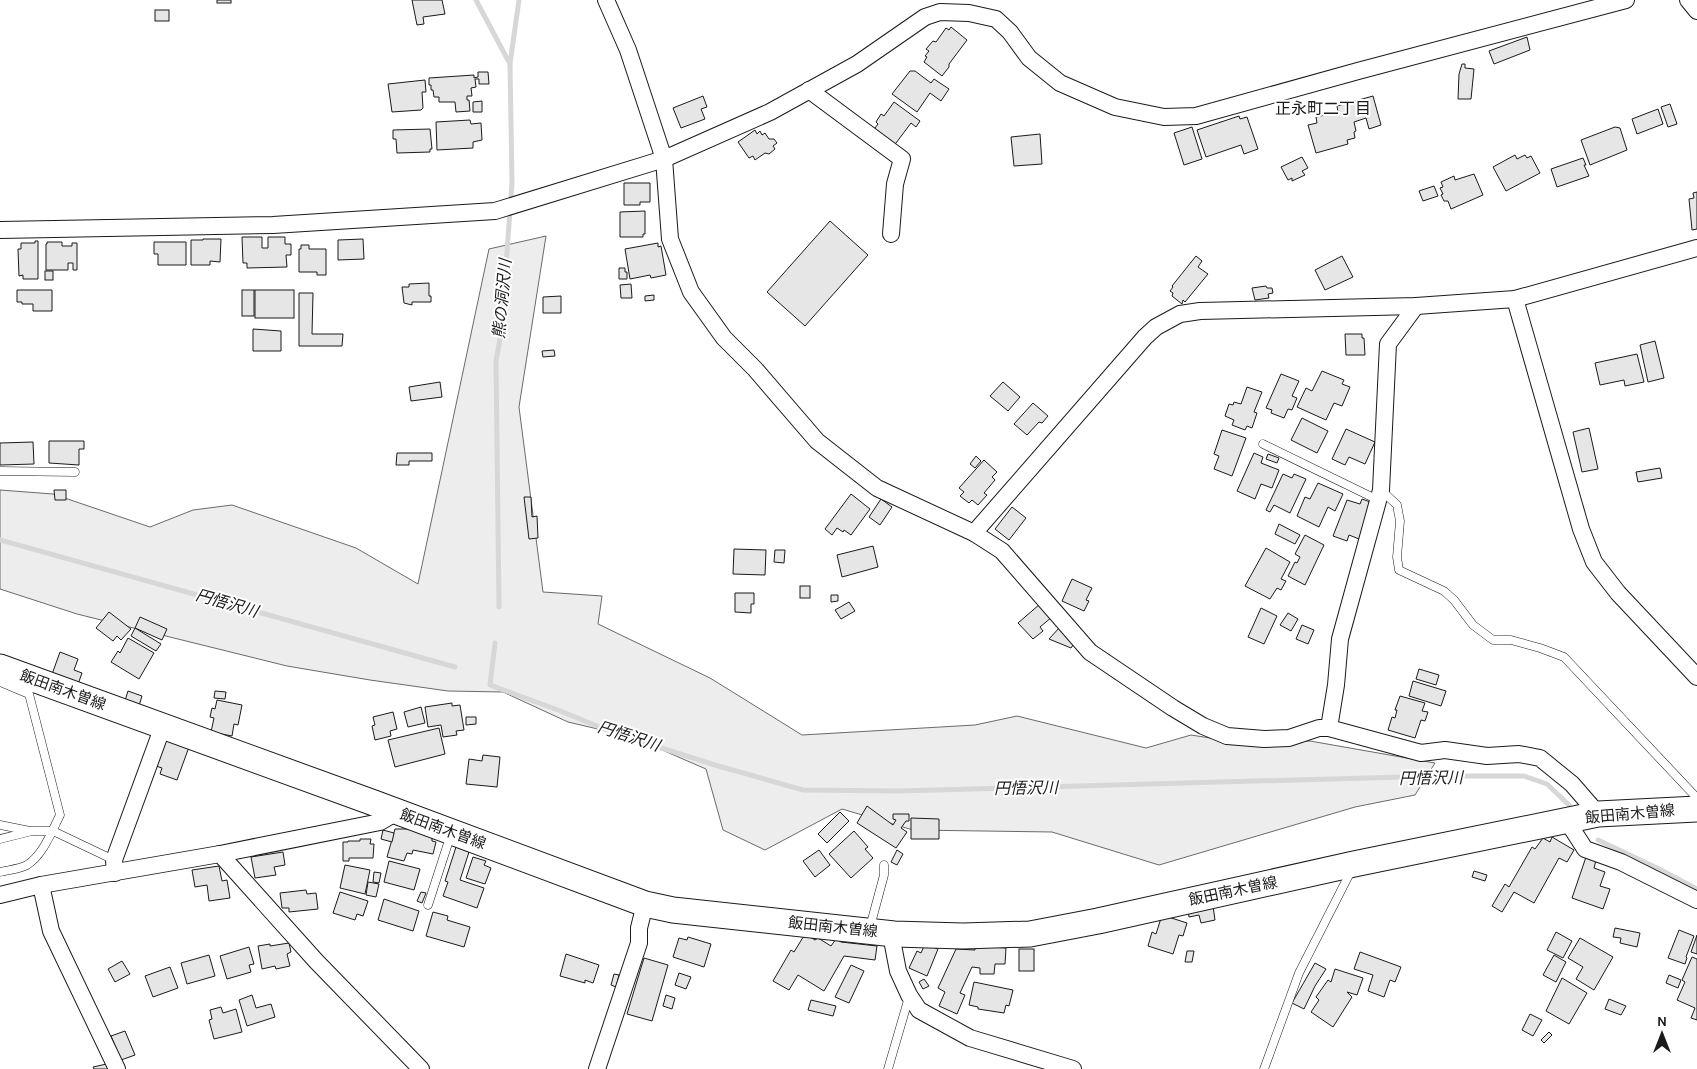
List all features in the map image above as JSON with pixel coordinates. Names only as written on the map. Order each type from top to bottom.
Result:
[{"type":"main road","name":"飯田南木曽線","points":[[0,667],[645,904],[673,910],[869,932],[963,936],[1030,934],[1098,921],[1354,864],[1598,814],[1697,809]]},
{"type":"street","points":[[606,0],[628,50],[664,159],[670,239],[691,292],[724,338],[755,369],[817,441],[877,488],[974,533],[1002,551],[1090,652],[1203,726],[1227,736],[1264,739],[1288,738],[1319,728],[1329,728],[1421,753],[1445,750],[1487,756],[1519,754],[1540,758],[1572,784],[1598,814]]},
{"type":"street","points":[[0,230],[273,225],[495,211],[664,159],[770,112],[858,64],[925,17],[940,12],[969,13],[996,19],[1010,32],[1029,58],[1060,83],[1115,107],[1164,118],[1196,116],[1626,0]]},
{"type":"street","points":[[1688,0],[1697,11]]},
{"type":"street","points":[[809,90],[902,159],[895,184],[891,234]]},
{"type":"street","points":[[974,533],[1145,337],[1156,327],[1180,314],[1200,310],[1416,306],[1515,299],[1697,248]]},
{"type":"street","points":[[1515,299],[1582,530],[1594,562],[1618,593],[1697,678]]},
{"type":"street","points":[[1329,728],[1336,685],[1340,639],[1380,495],[1388,344],[1416,306]]},
{"type":"street","points":[[115,866],[163,726]]},
{"type":"street","points":[[0,895],[115,866],[220,854],[380,822],[397,812]]},
{"type":"street","points":[[1567,821],[1585,849],[1621,862],[1697,900]]},
{"type":"street","points":[[220,854],[316,961],[421,1069]]},
{"type":"street","points":[[42,885],[51,931],[117,1069]]},
{"type":"street","points":[[597,1069],[639,943],[639,928],[645,904]]},
{"type":"street","points":[[894,934],[893,945],[898,971],[909,995],[919,1010],[970,1038],[1073,1069]]},
{"type":"lane","points":[[1264,444],[1380,495],[1397,505],[1400,521],[1397,557],[1399,570],[1444,591],[1454,600],[1473,625],[1493,640],[1511,640],[1564,657],[1697,798]]},
{"type":"lane","points":[[0,470],[76,472]]},
{"type":"lane","points":[[0,682],[29,694],[60,815],[53,831],[39,853],[26,865],[0,872]]},
{"type":"lane","points":[[0,824],[32,831],[53,831],[115,866]]},
{"type":"lane","points":[[0,839],[32,831]]},
{"type":"lane","points":[[428,905],[452,832]]},
{"type":"lane","points":[[1264,1069],[1299,973],[1354,864]]},
{"type":"lane","points":[[869,932],[884,875],[884,866]]},
{"type":"lane","points":[[888,1069],[909,995]]},
{"type":"shaded area","points":[[546,236],[519,407],[543,592],[602,596],[598,624],[710,678],[802,735],[975,725],[1017,716],[1146,748],[1191,735],[1242,743],[1310,741],[1435,763],[1415,795],[1355,807],[1159,865],[1052,832],[913,830],[842,809],[765,850],[723,830],[706,769],[632,737],[568,722],[503,692],[448,691],[287,666],[77,614],[0,589],[0,490],[53,494],[150,527],[193,510],[232,505],[356,548],[418,584],[489,249]]},
{"type":"building","points":[[217,0],[231,0],[231,3],[217,3]]},
{"type":"building","points":[[412,0],[442,0],[445,14],[423,17],[424,24],[417,25]]},
{"type":"building","points":[[155,10],[169,10],[169,21],[155,21]]},
{"type":"building","points":[[951,27],[967,40],[942,76],[924,62],[927,57],[925,56],[929,51],[926,49],[933,41],[936,42],[946,28],[949,30]]},
{"type":"building","points":[[1527,37],[1530,50],[1494,64],[1489,51]]},
{"type":"building","points":[[1462,64],[1465,64],[1465,68],[1474,69],[1471,99],[1458,99],[1459,74]]},
{"type":"building","points":[[910,71],[915,71],[931,83],[934,79],[949,89],[941,101],[930,93],[917,112],[892,94]]},
{"type":"building","points":[[478,72],[488,72],[489,84],[479,84],[479,79],[475,79],[476,87],[471,88],[472,96],[467,96],[470,111],[456,112],[455,102],[439,102],[439,97],[434,97],[431,85],[429,85],[429,78],[474,75],[474,78],[478,77]]},
{"type":"building","points":[[425,80],[426,92],[422,92],[423,108],[421,110],[392,112],[388,84]]},
{"type":"building","points":[[703,96],[707,107],[701,109],[705,119],[681,128],[673,108]]},
{"type":"building","points":[[1373,96],[1381,125],[1369,129],[1366,118],[1354,122],[1355,138],[1347,140],[1348,144],[1316,153],[1308,125],[1317,123],[1316,117],[1338,112],[1337,106]]},
{"type":"building","points":[[482,101],[482,112],[473,112],[473,102]]},
{"type":"building","points":[[894,102],[920,121],[916,127],[911,123],[893,147],[872,132],[878,124],[876,122],[881,114],[884,116]]},
{"type":"building","points":[[1670,104],[1677,124],[1668,127],[1661,107]]},
{"type":"building","points":[[1658,109],[1663,124],[1637,134],[1632,119]]},
{"type":"building","points":[[1239,116],[1240,119],[1247,117],[1258,149],[1244,154],[1241,145],[1206,157],[1197,130]]},
{"type":"building","points":[[470,120],[471,124],[481,123],[482,140],[473,142],[473,148],[437,150],[436,122]]},
{"type":"building","points":[[1192,127],[1202,159],[1184,165],[1174,133]]},
{"type":"building","points":[[1615,127],[1620,128],[1627,150],[1590,165],[1581,140]]},
{"type":"building","points":[[430,129],[432,149],[430,149],[430,152],[397,153],[396,139],[393,139],[393,130]]},
{"type":"building","points":[[755,130],[757,134],[760,131],[762,135],[765,133],[769,139],[774,139],[777,143],[773,146],[775,149],[769,154],[765,153],[755,160],[753,156],[749,158],[738,142]]},
{"type":"building","points":[[1040,134],[1042,164],[1014,166],[1011,137]]},
{"type":"building","points":[[1515,155],[1517,159],[1525,155],[1527,158],[1531,156],[1540,173],[1506,191],[1493,167]]},
{"type":"building","points":[[1302,157],[1308,168],[1302,171],[1305,175],[1292,181],[1292,178],[1288,180],[1281,167]]},
{"type":"building","points":[[1583,158],[1589,176],[1557,187],[1551,169]]},
{"type":"building","points":[[1474,174],[1483,195],[1451,209],[1448,201],[1444,201],[1441,195],[1443,194],[1440,188],[1443,187],[1441,182],[1454,176],[1455,180]]},
{"type":"building","points":[[624,183],[650,183],[650,202],[640,202],[640,205],[624,205]]},
{"type":"building","points":[[1434,186],[1438,196],[1423,201],[1419,191]]},
{"type":"building","points":[[1697,192],[1697,229],[1692,230],[1689,199],[1694,198],[1693,193]]},
{"type":"building","points":[[645,211],[645,234],[643,234],[643,237],[620,237],[620,212]]},
{"type":"building","points":[[830,221],[868,255],[805,326],[767,292]]},
{"type":"building","points":[[242,237],[262,237],[262,248],[268,248],[268,237],[285,237],[285,244],[291,244],[291,255],[286,255],[287,267],[247,268],[247,263],[243,263]]},
{"type":"building","points":[[221,239],[220,262],[210,261],[210,265],[191,265],[191,240]]},
{"type":"building","points":[[363,239],[364,259],[338,260],[338,240]]},
{"type":"building","points":[[35,241],[38,241],[38,279],[23,279],[23,275],[19,276],[18,249],[21,249],[21,243],[35,243]]},
{"type":"building","points":[[47,242],[62,242],[62,246],[72,246],[72,243],[77,243],[77,270],[73,270],[73,263],[68,263],[68,270],[46,270]]},
{"type":"building","points":[[154,242],[186,242],[186,265],[158,265],[158,254],[154,254]]},
{"type":"building","points":[[658,243],[658,247],[661,246],[666,275],[651,278],[650,275],[630,279],[625,249]]},
{"type":"building","points":[[301,245],[309,245],[309,249],[326,249],[326,275],[317,275],[317,272],[299,272],[299,249],[301,249]]},
{"type":"building","points":[[1196,256],[1202,261],[1198,267],[1208,274],[1185,302],[1183,300],[1182,304],[1172,296],[1173,293],[1170,291]]},
{"type":"building","points":[[1342,256],[1353,277],[1325,290],[1315,270]]},
{"type":"building","points":[[619,268],[625,268],[627,279],[619,279]]},
{"type":"building","points":[[45,271],[53,271],[53,280],[45,280]]},
{"type":"building","points":[[429,283],[431,302],[412,302],[412,305],[404,303],[402,287],[409,287],[409,284]]},
{"type":"building","points":[[631,284],[632,298],[621,298],[620,285]]},
{"type":"building","points":[[1266,286],[1267,288],[1272,288],[1273,293],[1268,294],[1269,298],[1255,300],[1252,288]]},
{"type":"building","points":[[17,290],[52,290],[52,311],[33,311],[33,304],[17,302]]},
{"type":"building","points":[[242,290],[254,290],[254,316],[242,316]]},
{"type":"building","points":[[255,290],[294,290],[294,318],[255,318]]},
{"type":"building","points":[[299,293],[313,293],[312,334],[343,334],[342,346],[299,346]]},
{"type":"building","points":[[654,295],[654,300],[645,301],[645,296]]},
{"type":"building","points":[[561,296],[561,313],[543,313],[543,297]]},
{"type":"building","points":[[253,329],[281,331],[281,351],[253,351]]},
{"type":"building","points":[[1345,334],[1362,334],[1365,355],[1346,355]]},
{"type":"building","points":[[1655,341],[1664,378],[1648,382],[1640,345]]},
{"type":"building","points":[[554,350],[555,356],[543,357],[542,351]]},
{"type":"building","points":[[1637,354],[1644,382],[1625,386],[1624,380],[1600,385],[1595,363]]},
{"type":"building","points":[[1322,371],[1344,380],[1342,384],[1350,387],[1342,406],[1334,403],[1326,420],[1297,407],[1306,388],[1312,391]]},
{"type":"building","points":[[1281,374],[1299,381],[1292,396],[1297,398],[1292,410],[1288,409],[1284,418],[1271,413],[1272,410],[1266,408]]},
{"type":"building","points":[[440,382],[442,397],[411,401],[409,387]]},
{"type":"building","points":[[1003,382],[1020,397],[1008,411],[990,396]]},
{"type":"building","points":[[1247,387],[1262,392],[1254,412],[1257,413],[1252,428],[1247,426],[1245,430],[1232,425],[1234,420],[1225,416],[1229,404],[1233,405],[1234,402],[1241,404]]},
{"type":"building","points":[[1033,403],[1048,416],[1042,423],[1039,422],[1027,435],[1014,424]]},
{"type":"building","points":[[1302,418],[1328,431],[1317,453],[1291,440]]},
{"type":"building","points":[[1589,428],[1598,469],[1582,472],[1573,432]]},
{"type":"building","points":[[1346,429],[1375,442],[1365,464],[1349,457],[1345,465],[1332,459]]},
{"type":"building","points":[[1222,430],[1246,438],[1232,476],[1214,469],[1219,456],[1214,454]]},
{"type":"building","points":[[49,441],[84,441],[84,449],[79,449],[79,465],[49,463]]},
{"type":"building","points":[[33,442],[34,464],[0,465],[0,443]]},
{"type":"building","points":[[397,453],[432,453],[432,461],[409,461],[409,465],[396,465]]},
{"type":"building","points":[[1254,453],[1263,457],[1261,463],[1279,470],[1272,488],[1261,484],[1255,499],[1237,491]]},
{"type":"building","points":[[1268,454],[1279,458],[1277,463],[1266,459]]},
{"type":"building","points":[[976,456],[981,461],[975,468],[970,464]]},
{"type":"building","points":[[984,460],[997,472],[992,477],[995,480],[984,493],[987,495],[978,505],[972,500],[969,503],[960,496],[964,492],[959,488]]},
{"type":"building","points":[[1660,468],[1662,478],[1638,482],[1636,472]]},
{"type":"building","points":[[1283,474],[1292,478],[1294,474],[1306,479],[1290,513],[1274,505],[1270,512],[1266,510]]},
{"type":"building","points":[[1318,483],[1343,494],[1335,511],[1328,507],[1319,527],[1297,516],[1305,497],[1310,499]]},
{"type":"building","points":[[54,490],[66,490],[66,500],[55,500]]},
{"type":"building","points":[[851,494],[870,509],[851,535],[837,528],[832,535],[825,529]]},
{"type":"building","points":[[524,497],[531,497],[532,517],[537,516],[538,538],[529,539]]},
{"type":"building","points":[[881,499],[892,507],[880,525],[869,517]]},
{"type":"building","points":[[1362,499],[1373,503],[1359,539],[1349,535],[1347,541],[1333,536],[1347,500],[1360,504]]},
{"type":"building","points":[[1012,507],[1026,518],[1009,540],[995,529]]},
{"type":"building","points":[[1279,524],[1300,535],[1295,544],[1275,534]]},
{"type":"building","points":[[1305,535],[1324,545],[1305,585],[1288,576],[1295,562],[1297,563],[1300,557],[1295,554]]},
{"type":"building","points":[[873,546],[878,567],[842,577],[837,555]]},
{"type":"building","points":[[1266,548],[1290,562],[1281,579],[1286,581],[1281,590],[1277,588],[1270,599],[1245,586]]},
{"type":"building","points":[[734,549],[766,550],[765,575],[733,574]]},
{"type":"building","points":[[775,550],[785,550],[784,563],[774,562]]},
{"type":"building","points":[[1072,579],[1092,588],[1086,600],[1089,601],[1084,611],[1062,601]]},
{"type":"building","points":[[800,586],[810,586],[810,598],[800,598]]},
{"type":"building","points":[[735,593],[754,593],[754,604],[751,604],[751,613],[735,612]]},
{"type":"building","points":[[831,595],[838,595],[838,601],[831,602]]},
{"type":"building","points":[[849,602],[855,611],[841,619],[835,610]]},
{"type":"building","points":[[1040,604],[1052,617],[1040,627],[1043,631],[1033,639],[1018,623]]},
{"type":"building","points":[[1261,608],[1277,616],[1264,644],[1248,637]]},
{"type":"building","points":[[109,612],[131,629],[121,640],[117,636],[113,641],[96,628]]},
{"type":"building","points":[[1288,613],[1298,619],[1291,631],[1280,625]]},
{"type":"building","points":[[140,617],[167,629],[162,640],[135,628]]},
{"type":"building","points":[[1302,625],[1314,630],[1308,644],[1296,639]]},
{"type":"building","points":[[1060,627],[1076,641],[1071,648],[1049,639]]},
{"type":"building","points":[[135,628],[161,644],[156,651],[131,636]]},
{"type":"building","points":[[128,638],[154,653],[139,679],[111,662],[118,651],[120,653]]},
{"type":"building","points":[[60,652],[78,659],[74,670],[82,673],[77,687],[51,677]]},
{"type":"building","points":[[1419,669],[1439,675],[1436,685],[1416,679]]},
{"type":"building","points":[[1413,681],[1446,691],[1441,706],[1409,696]]},
{"type":"building","points":[[128,691],[142,696],[138,709],[124,704]]},
{"type":"building","points":[[215,691],[226,692],[225,699],[214,698]]},
{"type":"building","points":[[1400,696],[1425,703],[1422,711],[1428,712],[1425,721],[1421,720],[1415,738],[1388,730],[1392,717],[1395,718],[1397,710],[1395,710]]},
{"type":"building","points":[[217,700],[242,705],[238,725],[234,724],[232,736],[211,732],[214,718],[210,717],[212,708],[215,709]]},
{"type":"building","points":[[452,703],[452,706],[460,705],[464,730],[456,731],[457,735],[443,737],[441,725],[428,727],[425,707]]},
{"type":"building","points":[[421,707],[425,723],[408,727],[404,712]]},
{"type":"building","points":[[393,712],[397,729],[390,731],[391,736],[375,740],[372,726],[375,725],[373,717]]},
{"type":"building","points":[[466,717],[476,717],[476,724],[466,725]]},
{"type":"building","points":[[439,728],[445,754],[395,767],[388,740]]},
{"type":"building","points":[[165,739],[189,747],[177,780],[160,774],[162,768],[156,766]]},
{"type":"building","points":[[483,755],[500,757],[497,787],[466,784],[469,759],[482,761]]},
{"type":"building","points":[[867,806],[893,825],[896,820],[893,819],[893,814],[909,814],[909,821],[906,821],[901,828],[907,832],[896,848],[857,823]]},
{"type":"building","points":[[840,812],[849,821],[827,843],[818,834]]},
{"type":"building","points":[[911,818],[939,819],[939,839],[911,839]]},
{"type":"building","points":[[395,829],[409,829],[432,837],[432,841],[436,842],[433,854],[413,850],[412,854],[407,853],[404,861],[387,857]]},
{"type":"building","points":[[383,830],[394,833],[392,842],[381,839]]},
{"type":"building","points":[[854,831],[868,847],[865,849],[873,858],[851,878],[829,854]]},
{"type":"building","points":[[1552,837],[1574,850],[1567,862],[1559,858],[1534,903],[1514,892],[1502,912],[1492,906],[1505,884],[1509,887],[1532,847],[1535,849],[1543,838],[1550,842]]},
{"type":"building","points":[[360,839],[371,839],[370,844],[374,844],[373,858],[349,858],[349,861],[343,861],[343,842],[360,841]]},
{"type":"building","points":[[456,847],[469,852],[460,880],[484,888],[477,908],[443,896],[448,882],[445,881]]},
{"type":"building","points":[[819,850],[830,865],[815,877],[803,861]]},
{"type":"building","points":[[897,850],[903,854],[897,865],[891,862]]},
{"type":"building","points":[[283,852],[285,865],[274,867],[276,875],[255,878],[251,857]]},
{"type":"building","points":[[473,857],[486,861],[484,865],[491,868],[485,884],[466,878]]},
{"type":"building","points":[[1586,857],[1596,860],[1594,868],[1605,872],[1600,886],[1610,889],[1603,909],[1572,898]]},
{"type":"building","points":[[389,861],[420,869],[414,890],[384,882]]},
{"type":"building","points":[[345,865],[370,870],[365,894],[340,888]]},
{"type":"building","points":[[219,866],[222,881],[227,880],[230,898],[209,901],[207,885],[195,887],[192,870]]},
{"type":"building","points":[[1474,871],[1487,875],[1485,881],[1472,877]]},
{"type":"building","points":[[374,872],[381,873],[379,883],[373,882]]},
{"type":"building","points":[[368,882],[379,884],[376,897],[366,895]]},
{"type":"building","points":[[306,890],[307,894],[316,893],[318,909],[289,912],[289,908],[282,908],[280,893]]},
{"type":"building","points":[[340,892],[368,901],[363,916],[357,914],[355,920],[333,913]]},
{"type":"building","points":[[421,892],[426,893],[422,903],[417,901]]},
{"type":"building","points":[[384,899],[419,911],[413,931],[378,920]]},
{"type":"building","points":[[1213,906],[1215,920],[1201,923],[1199,915],[1189,917],[1188,910]]},
{"type":"building","points":[[433,912],[448,916],[447,920],[470,927],[464,947],[426,936]]},
{"type":"building","points":[[1162,915],[1187,923],[1183,936],[1179,935],[1173,954],[1148,946],[1152,932],[1156,934]]},
{"type":"building","points":[[1615,928],[1640,933],[1637,947],[1620,943],[1621,938],[1613,937]]},
{"type":"building","points":[[1679,930],[1694,936],[1685,964],[1668,958]]},
{"type":"building","points":[[1556,932],[1572,941],[1563,958],[1547,950]]},
{"type":"building","points":[[805,934],[815,940],[818,938],[831,946],[836,939],[841,942],[877,946],[875,960],[844,956],[824,991],[798,975],[789,990],[773,981],[791,950],[794,952]]},
{"type":"building","points":[[1697,935],[1697,954],[1691,952]]},
{"type":"building","points":[[688,937],[711,944],[704,967],[673,957],[679,938],[687,940]]},
{"type":"building","points":[[1580,938],[1613,957],[1594,990],[1576,979],[1583,967],[1568,958]]},
{"type":"building","points":[[289,943],[291,952],[287,954],[290,966],[276,969],[275,966],[262,969],[258,946]]},
{"type":"building","points":[[925,944],[938,949],[927,976],[909,968],[917,951],[921,953]]},
{"type":"building","points":[[975,946],[1006,948],[1005,964],[995,964],[994,974],[980,974],[980,968],[972,967],[960,993],[965,995],[957,1014],[939,1006],[945,992],[938,988],[956,949],[975,950]]},
{"type":"building","points":[[249,947],[254,964],[249,965],[251,972],[227,979],[220,956]]},
{"type":"building","points":[[1019,949],[1034,949],[1034,971],[1019,971]]},
{"type":"building","points":[[1187,951],[1194,951],[1192,962],[1185,962]]},
{"type":"building","points":[[1360,952],[1401,967],[1395,982],[1390,980],[1384,997],[1368,991],[1373,975],[1354,969]]},
{"type":"building","points":[[566,954],[599,965],[593,983],[585,980],[585,983],[560,976]]},
{"type":"building","points":[[209,955],[215,976],[187,984],[181,963]]},
{"type":"building","points":[[1554,955],[1566,962],[1556,982],[1543,975]]},
{"type":"building","points":[[1692,957],[1697,959],[1697,1020],[1691,1018],[1695,1008],[1677,1000],[1685,982],[1682,980]]},
{"type":"building","points":[[644,958],[668,965],[652,1021],[627,1014]]},
{"type":"building","points":[[122,961],[130,974],[115,982],[108,969]]},
{"type":"building","points":[[1315,963],[1326,969],[1304,1009],[1292,1003]]},
{"type":"building","points":[[851,965],[864,971],[849,1003],[835,997]]},
{"type":"building","points":[[170,967],[178,988],[153,997],[145,976]]},
{"type":"building","points":[[1335,969],[1363,978],[1357,995],[1347,992],[1352,997],[1333,1027],[1311,1012],[1319,1000],[1316,997],[1328,980],[1331,982]]},
{"type":"building","points":[[679,973],[691,977],[686,989],[675,985]]},
{"type":"building","points":[[614,974],[619,975],[616,987],[611,985]]},
{"type":"building","points":[[1669,975],[1681,980],[1678,988],[1666,983]]},
{"type":"building","points":[[1562,978],[1587,993],[1569,1024],[1546,1011]]},
{"type":"building","points":[[924,979],[929,986],[923,989],[919,982]]},
{"type":"building","points":[[974,982],[1013,990],[1009,1006],[1006,1005],[1004,1013],[978,1009],[978,1007],[969,1005]]},
{"type":"building","points":[[252,995],[256,1008],[271,1004],[275,1017],[247,1026],[239,1000]]},
{"type":"building","points":[[666,995],[675,998],[672,1009],[663,1006]]},
{"type":"building","points":[[1609,999],[1626,1006],[1621,1015],[1605,1009]]},
{"type":"building","points":[[811,1000],[836,1006],[833,1016],[808,1010]]},
{"type":"building","points":[[221,1007],[223,1013],[236,1009],[242,1032],[214,1039],[209,1020],[212,1019],[210,1010]]},
{"type":"building","points":[[1530,1014],[1542,1020],[1533,1036],[1522,1030]]},
{"type":"building","points":[[125,1031],[135,1055],[121,1060],[111,1036]]},
{"type":"building","points":[[1549,1032],[1552,1035],[1544,1043],[1541,1040]]},
{"type":"building","points":[[111,1063],[112,1069],[94,1069],[93,1067]]},
{"type":"waterway","name":"熊の洞沢川","points":[[476,0],[510,64],[512,183],[501,334],[496,361],[499,607]]},
{"type":"waterway","points":[[510,64],[519,0]]},
{"type":"waterway","name":"円悟沢川","points":[[0,540],[455,667]]},
{"type":"waterway","name":"円悟沢川","points":[[495,643],[490,685],[614,733],[803,790],[898,791],[1437,776],[1524,776],[1547,784],[1569,805]]},
{"type":"waterway","name":"円悟沢川","points":[[1598,840],[1697,889]]},
{"type":"district","name":"正永町二丁目","points":[[1323,108]]}]
